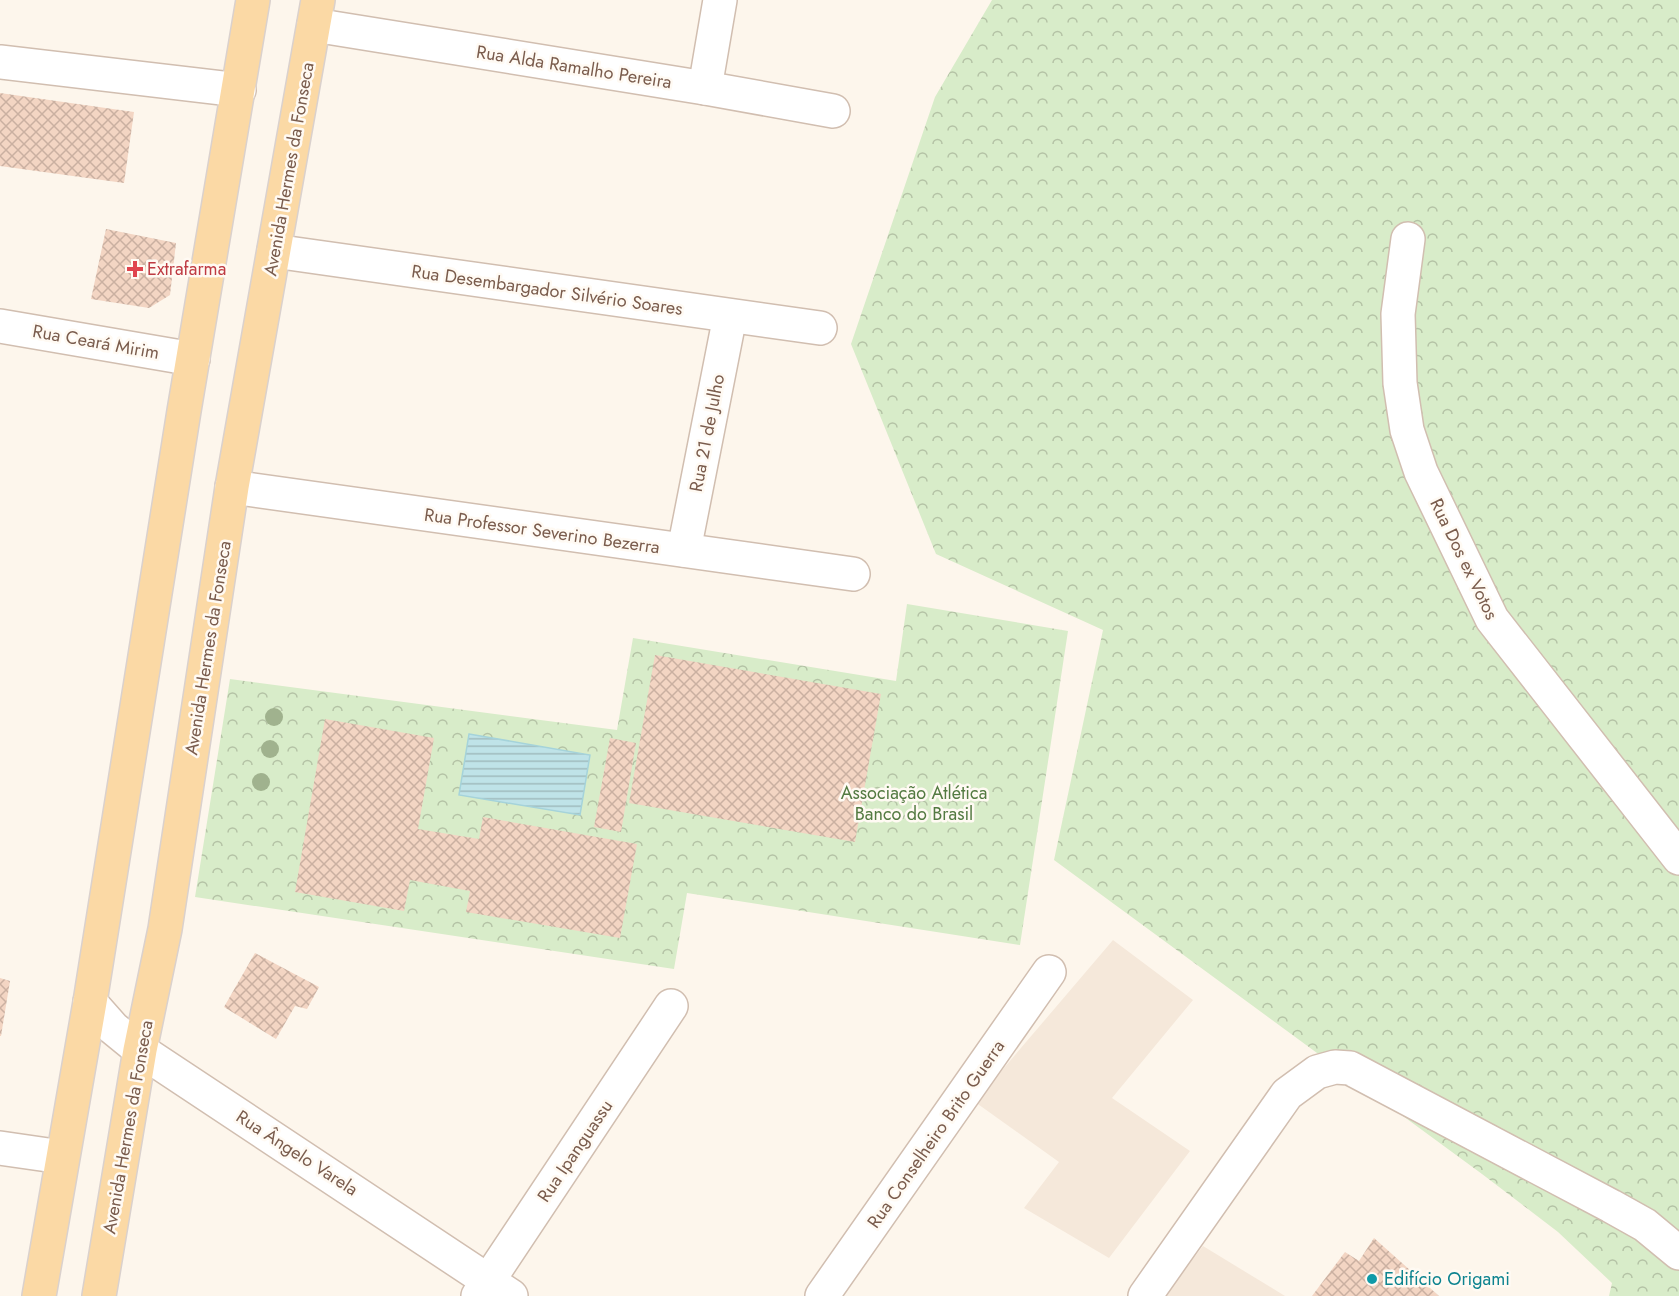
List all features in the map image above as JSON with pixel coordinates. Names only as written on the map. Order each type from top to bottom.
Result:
[{"type":"main road","points":[[39,1296],[90,1002],[253,0]]},
{"type":"main road","name":"Avenida Hermes da Fonseca","points":[[99,1296],[140,1050],[165,929],[232,487],[316,13]]},
{"type":"street","points":[[705,88],[720,0]]},
{"type":"street","name":"Rua Alda Ramalho Pereira","points":[[316,13],[833,111]]},
{"type":"street","points":[[0,62],[239,90]]},
{"type":"street","name":"Rua Dos ex Votos","points":[[1408,238],[1398,314],[1400,383],[1407,430],[1421,471],[1492,619],[1679,858]]},
{"type":"street","name":"Rua Desembargador Silvério Soares","points":[[274,251],[820,328]]},
{"type":"street","name":"Rua 21 de Julho","points":[[684,550],[730,316]]},
{"type":"street","name":"Rua Ceará Mirim","points":[[0,326],[193,358]]},
{"type":"street","name":"Rua Professor Severino Bezerra","points":[[232,487],[853,574]]},
{"type":"street","name":"Rua Conselheiro Brito Guerra","points":[[822,1296],[1049,972]]},
{"type":"street","name":"Rua Ângelo Varela","points":[[90,1002],[113,1028],[140,1050],[492,1291]]},
{"type":"street","name":"Rua Ipanguassu","points":[[492,1291],[671,1006]]},
{"type":"street","points":[[1145,1296],[1287,1094],[1317,1072],[1335,1066],[1350,1068],[1645,1225],[1679,1253]]},
{"type":"street","points":[[0,1148],[62,1157]]},
{"type":"shaded area","points":[[1113,940],[1193,1000],[1112,1098],[1190,1151],[1109,1258],[1024,1208],[1059,1162],[975,1102]]},
{"type":"shaded area","points":[[1203,1246],[1285,1296],[1164,1296]]},
{"type":"green space","points":[[992,0],[1679,0],[1679,1296],[1609,1296],[1612,1283],[1558,1232],[1054,860],[1103,630],[936,554],[851,344],[935,97]]},
{"type":"green space","name":"Associação Atlética Banco do Brasil","points":[[907,604],[1068,631],[1020,945],[687,893],[674,969],[195,897],[230,679],[617,730],[633,638],[896,681]]},
{"type":"water","points":[[469,734],[590,755],[580,815],[459,795]]},
{"type":"building","points":[[0,93],[134,112],[124,183],[0,166]]},
{"type":"building","name":"Extrafarma","points":[[106,229],[176,243],[170,295],[149,308],[91,299]]},
{"type":"building","points":[[655,655],[881,694],[855,842],[629,803]]},
{"type":"building","points":[[325,719],[434,738],[418,829],[479,839],[483,817],[637,844],[620,938],[466,912],[470,891],[410,880],[404,911],[295,892]]},
{"type":"building","points":[[610,738],[636,743],[621,832],[594,827]]},
{"type":"building","points":[[255,953],[319,987],[307,1009],[295,1006],[276,1039],[224,1007]]},
{"type":"building","points":[[0,978],[10,981],[1,1036],[0,1036]]},
{"type":"building","name":"Edifício Origami","points":[[1374,1238],[1439,1296],[1312,1296],[1345,1252],[1359,1261]]},
{"type":"place","name":"Extrafarma","points":[[135,269]]},
{"type":"place","name":"Edifício Origami","points":[[1372,1279]]}]
